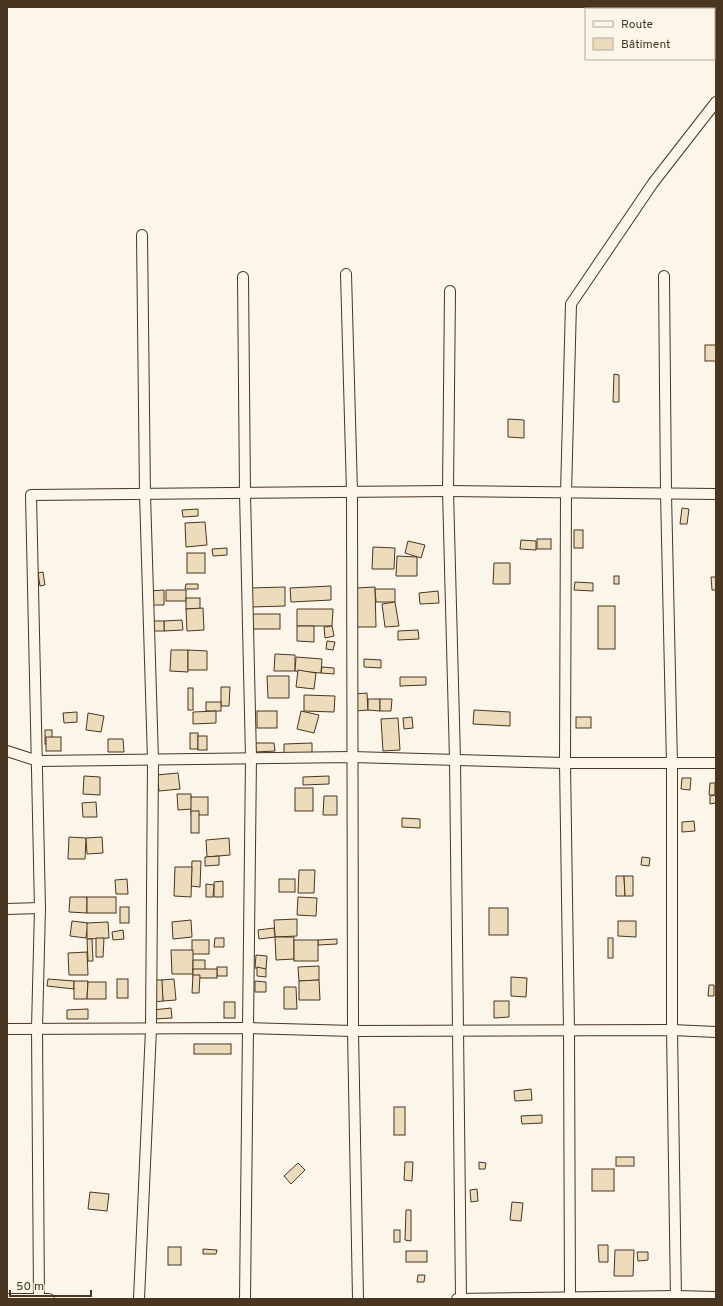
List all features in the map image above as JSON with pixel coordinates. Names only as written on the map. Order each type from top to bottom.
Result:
[{"type":"street","points":[[570,1299],[569,1030],[565,763],[566,493],[571,304],[653,183],[716,102]]},
{"type":"street","points":[[139,1299],[151,1029],[153,760],[145,494],[142,235]]},
{"type":"street","points":[[346,274],[352,492],[353,1031],[358,1299]]},
{"type":"street","points":[[664,276],[666,493],[672,764],[672,1030],[676,1297]]},
{"type":"street","points":[[243,277],[245,493],[251,758],[245,1299]]},
{"type":"street","points":[[450,291],[448,491],[455,760],[460,1299]]},
{"type":"street","points":[[38,1299],[37,1028],[40,908],[38,761],[31,495],[448,491],[716,494]]},
{"type":"street","points":[[7,751],[38,761],[352,757],[565,763],[716,763]]},
{"type":"street","points":[[7,909],[40,908]]},
{"type":"street","points":[[7,1029],[247,1028],[353,1031],[672,1030],[716,1032]]},
{"type":"street","points":[[457,1299],[716,1297]]},
{"type":"street","points":[[7,1299],[49,1299]]},
{"type":"building","points":[[705,345],[716,345],[716,361],[705,361]]},
{"type":"building","points":[[614,374],[619,375],[619,402],[613,402]]},
{"type":"building","points":[[508,419],[524,420],[524,438],[508,437]]},
{"type":"building","points":[[682,508],[689,509],[687,524],[680,524]]},
{"type":"building","points":[[198,509],[198,516],[183,517],[182,510]]},
{"type":"building","points":[[205,522],[207,545],[186,547],[185,523]]},
{"type":"building","points":[[574,530],[583,530],[583,548],[574,548]]},
{"type":"building","points":[[537,539],[551,539],[551,549],[537,549]]},
{"type":"building","points":[[521,540],[536,541],[536,550],[520,549]]},
{"type":"building","points":[[408,541],[425,545],[421,558],[405,553]]},
{"type":"building","points":[[373,547],[395,548],[394,569],[372,569]]},
{"type":"building","points":[[227,548],[227,555],[213,556],[212,549]]},
{"type":"building","points":[[187,553],[205,553],[205,573],[187,573]]},
{"type":"building","points":[[397,556],[417,557],[417,576],[396,576]]},
{"type":"building","points":[[494,563],[510,563],[510,584],[493,584]]},
{"type":"building","points":[[43,572],[45,585],[40,586],[38,573]]},
{"type":"building","points":[[614,576],[619,576],[619,584],[614,584]]},
{"type":"building","points":[[711,577],[716,577],[716,590],[712,590]]},
{"type":"building","points":[[575,582],[593,583],[593,591],[574,590]]},
{"type":"building","points":[[186,584],[198,584],[198,589],[185,589]]},
{"type":"building","points":[[331,586],[331,600],[291,602],[290,588]]},
{"type":"building","points":[[285,587],[285,606],[251,607],[250,588]]},
{"type":"building","points":[[375,587],[376,627],[357,627],[356,588]]},
{"type":"building","points":[[375,589],[395,589],[395,602],[376,602]]},
{"type":"building","points":[[164,590],[164,605],[151,605],[150,591]]},
{"type":"building","points":[[166,590],[186,590],[186,601],[166,601]]},
{"type":"building","points":[[438,591],[439,603],[420,604],[419,593]]},
{"type":"building","points":[[186,598],[200,598],[200,609],[186,609]]},
{"type":"building","points":[[395,602],[399,626],[385,627],[382,604]]},
{"type":"building","points":[[598,606],[615,606],[615,649],[598,649]]},
{"type":"building","points":[[203,608],[204,630],[187,631],[186,609]]},
{"type":"building","points":[[297,609],[333,609],[332,626],[297,626]]},
{"type":"building","points":[[250,614],[280,614],[280,629],[250,629]]},
{"type":"building","points":[[182,620],[183,630],[164,631],[164,621]]},
{"type":"building","points":[[151,621],[164,621],[164,631],[151,631]]},
{"type":"building","points":[[297,626],[314,626],[314,642],[297,641]]},
{"type":"building","points":[[332,626],[334,636],[325,638],[324,627]]},
{"type":"building","points":[[418,630],[419,639],[398,640],[398,631]]},
{"type":"building","points":[[327,641],[335,642],[333,650],[326,649]]},
{"type":"building","points":[[171,650],[188,650],[188,672],[170,671]]},
{"type":"building","points":[[188,650],[207,651],[207,670],[188,670]]},
{"type":"building","points":[[275,654],[295,655],[295,671],[274,671]]},
{"type":"building","points":[[296,657],[322,659],[321,673],[295,671]]},
{"type":"building","points":[[364,659],[381,660],[381,668],[364,667]]},
{"type":"building","points":[[322,667],[334,668],[334,674],[321,673]]},
{"type":"building","points":[[298,670],[316,673],[314,689],[296,687]]},
{"type":"building","points":[[267,676],[289,676],[289,698],[268,698]]},
{"type":"building","points":[[400,677],[426,677],[426,685],[400,686]]},
{"type":"building","points":[[221,687],[230,687],[229,706],[221,706]]},
{"type":"building","points":[[188,688],[193,688],[193,710],[188,710]]},
{"type":"building","points":[[367,693],[368,710],[355,711],[354,694]]},
{"type":"building","points":[[304,695],[335,696],[334,712],[304,711]]},
{"type":"building","points":[[368,699],[380,699],[380,711],[368,710]]},
{"type":"building","points":[[380,699],[392,699],[391,711],[380,711]]},
{"type":"building","points":[[206,702],[221,702],[221,711],[206,711]]},
{"type":"building","points":[[474,710],[510,712],[510,726],[473,724]]},
{"type":"building","points":[[216,711],[216,723],[193,724],[193,712]]},
{"type":"building","points":[[257,711],[277,711],[277,728],[257,728]]},
{"type":"building","points":[[301,711],[319,715],[314,733],[297,729]]},
{"type":"building","points":[[77,712],[77,722],[64,723],[63,713]]},
{"type":"building","points":[[88,713],[104,716],[101,732],[86,730]]},
{"type":"building","points":[[412,717],[413,728],[404,729],[403,718]]},
{"type":"building","points":[[576,717],[591,717],[591,728],[576,728]]},
{"type":"building","points":[[398,718],[400,750],[383,751],[381,719]]},
{"type":"building","points":[[45,730],[52,730],[52,744],[45,744]]},
{"type":"building","points":[[190,733],[198,733],[198,749],[190,749]]},
{"type":"building","points":[[198,736],[207,736],[207,750],[198,750]]},
{"type":"building","points":[[46,737],[61,737],[61,751],[46,751]]},
{"type":"building","points":[[108,739],[123,739],[124,752],[108,752]]},
{"type":"building","points":[[255,743],[274,743],[275,751],[255,752]]},
{"type":"building","points":[[312,743],[312,753],[284,754],[284,744]]},
{"type":"building","points":[[178,773],[180,789],[159,791],[157,775]]},
{"type":"building","points":[[84,776],[100,777],[100,795],[83,794]]},
{"type":"building","points":[[329,776],[329,784],[303,785],[303,777]]},
{"type":"building","points":[[682,778],[691,778],[690,790],[681,789]]},
{"type":"building","points":[[710,783],[715,783],[715,795],[709,795]]},
{"type":"building","points":[[295,788],[313,788],[313,811],[295,811]]},
{"type":"building","points":[[177,794],[191,794],[192,809],[178,810]]},
{"type":"building","points":[[716,795],[716,803],[710,804],[710,796]]},
{"type":"building","points":[[324,796],[337,796],[337,815],[323,815]]},
{"type":"building","points":[[191,797],[208,797],[208,815],[191,815]]},
{"type":"building","points":[[96,802],[97,817],[83,817],[82,803]]},
{"type":"building","points":[[191,811],[199,811],[199,833],[191,833]]},
{"type":"building","points":[[402,818],[420,819],[420,828],[402,827]]},
{"type":"building","points":[[694,821],[695,831],[682,832],[682,822]]},
{"type":"building","points":[[69,837],[86,838],[85,859],[68,859]]},
{"type":"building","points":[[102,837],[103,853],[87,854],[86,838]]},
{"type":"building","points":[[229,838],[230,855],[207,857],[206,840]]},
{"type":"building","points":[[219,856],[219,865],[205,866],[205,857]]},
{"type":"building","points":[[642,857],[650,858],[649,866],[641,865]]},
{"type":"building","points":[[192,861],[201,861],[200,887],[191,886]]},
{"type":"building","points":[[175,867],[192,867],[191,897],[174,896]]},
{"type":"building","points":[[299,870],[315,870],[314,893],[298,893]]},
{"type":"building","points":[[616,876],[624,876],[625,896],[616,896]]},
{"type":"building","points":[[624,876],[633,876],[633,896],[625,896]]},
{"type":"building","points":[[127,879],[128,894],[116,894],[115,880]]},
{"type":"building","points":[[279,879],[295,879],[295,892],[279,892]]},
{"type":"building","points":[[223,881],[223,897],[214,897],[214,882]]},
{"type":"building","points":[[206,884],[214,885],[213,897],[206,897]]},
{"type":"building","points":[[70,897],[87,897],[87,913],[69,912]]},
{"type":"building","points":[[87,897],[116,897],[116,913],[87,913]]},
{"type":"building","points":[[298,897],[317,898],[316,916],[297,915]]},
{"type":"building","points":[[120,907],[129,907],[129,923],[120,923]]},
{"type":"building","points":[[489,908],[508,908],[508,935],[489,935]]},
{"type":"building","points":[[297,919],[297,936],[275,937],[274,920]]},
{"type":"building","points":[[191,920],[192,937],[173,939],[172,922]]},
{"type":"building","points":[[72,921],[88,923],[86,938],[70,936]]},
{"type":"building","points":[[618,921],[636,921],[636,937],[618,936]]},
{"type":"building","points":[[108,922],[109,938],[87,939],[87,923]]},
{"type":"building","points":[[274,928],[275,937],[259,939],[258,930]]},
{"type":"building","points":[[123,930],[124,939],[113,940],[112,932]]},
{"type":"building","points":[[275,937],[294,937],[294,959],[276,960]]},
{"type":"building","points":[[96,938],[104,938],[103,957],[96,957]]},
{"type":"building","points":[[215,938],[224,938],[224,947],[214,947]]},
{"type":"building","points":[[608,938],[613,938],[613,958],[608,958]]},
{"type":"building","points":[[87,939],[92,939],[93,961],[88,961]]},
{"type":"building","points":[[337,939],[337,944],[318,945],[318,940]]},
{"type":"building","points":[[192,940],[209,940],[209,954],[192,954]]},
{"type":"building","points":[[294,940],[318,940],[318,961],[294,961]]},
{"type":"building","points":[[171,950],[193,950],[193,974],[172,974]]},
{"type":"building","points":[[87,952],[88,975],[69,975],[68,953]]},
{"type":"building","points":[[256,955],[267,956],[266,969],[255,968]]},
{"type":"building","points":[[193,960],[205,960],[205,973],[193,972]]},
{"type":"building","points":[[319,966],[319,980],[299,981],[298,967]]},
{"type":"building","points":[[217,967],[227,967],[227,976],[217,976]]},
{"type":"building","points":[[257,967],[266,969],[266,977],[257,976]]},
{"type":"building","points":[[193,969],[217,969],[217,978],[193,978]]},
{"type":"building","points":[[193,975],[200,975],[199,993],[192,993]]},
{"type":"building","points":[[511,977],[527,978],[526,997],[511,996]]},
{"type":"building","points":[[48,979],[74,981],[74,989],[47,986]]},
{"type":"building","points":[[117,979],[128,979],[128,998],[117,998]]},
{"type":"building","points":[[174,979],[176,1000],[163,1001],[161,980]]},
{"type":"building","points":[[153,980],[162,980],[163,1001],[154,1002]]},
{"type":"building","points":[[319,980],[320,1000],[299,1000],[299,981]]},
{"type":"building","points":[[74,981],[88,981],[87,999],[74,999]]},
{"type":"building","points":[[255,981],[266,982],[266,992],[255,992]]},
{"type":"building","points":[[88,982],[106,982],[106,999],[87,999]]},
{"type":"building","points":[[709,985],[714,985],[714,996],[708,996]]},
{"type":"building","points":[[284,987],[296,987],[297,1009],[284,1009]]},
{"type":"building","points":[[494,1001],[509,1001],[509,1017],[494,1018]]},
{"type":"building","points":[[224,1002],[235,1002],[235,1018],[224,1018]]},
{"type":"building","points":[[171,1008],[172,1018],[154,1019],[153,1010]]},
{"type":"building","points":[[88,1009],[88,1019],[67,1019],[67,1010]]},
{"type":"building","points":[[194,1044],[231,1044],[231,1054],[194,1054]]},
{"type":"building","points":[[531,1089],[532,1100],[515,1101],[514,1091]]},
{"type":"building","points":[[394,1107],[405,1107],[405,1135],[394,1135]]},
{"type":"building","points":[[542,1115],[542,1123],[522,1124],[521,1116]]},
{"type":"building","points":[[616,1157],[634,1157],[634,1166],[616,1166]]},
{"type":"building","points":[[405,1162],[413,1162],[412,1181],[404,1180]]},
{"type":"building","points":[[479,1162],[486,1163],[485,1169],[479,1169]]},
{"type":"building","points":[[298,1163],[305,1170],[291,1184],[284,1176]]},
{"type":"building","points":[[592,1169],[614,1169],[614,1191],[592,1191]]},
{"type":"building","points":[[477,1189],[478,1201],[471,1202],[470,1190]]},
{"type":"building","points":[[90,1192],[109,1194],[107,1211],[88,1209]]},
{"type":"building","points":[[512,1202],[523,1203],[521,1221],[510,1220]]},
{"type":"building","points":[[406,1210],[411,1210],[411,1241],[405,1240]]},
{"type":"building","points":[[394,1230],[400,1230],[400,1242],[394,1242]]},
{"type":"building","points":[[598,1245],[608,1245],[608,1262],[599,1262]]},
{"type":"building","points":[[168,1247],[181,1247],[181,1265],[168,1265]]},
{"type":"building","points":[[203,1249],[217,1250],[216,1254],[203,1254]]},
{"type":"building","points":[[615,1250],[634,1250],[633,1276],[614,1276]]},
{"type":"building","points":[[406,1251],[427,1251],[427,1262],[406,1262]]},
{"type":"building","points":[[637,1252],[648,1252],[648,1260],[638,1261]]},
{"type":"building","points":[[418,1275],[425,1275],[424,1282],[417,1282]]}]
